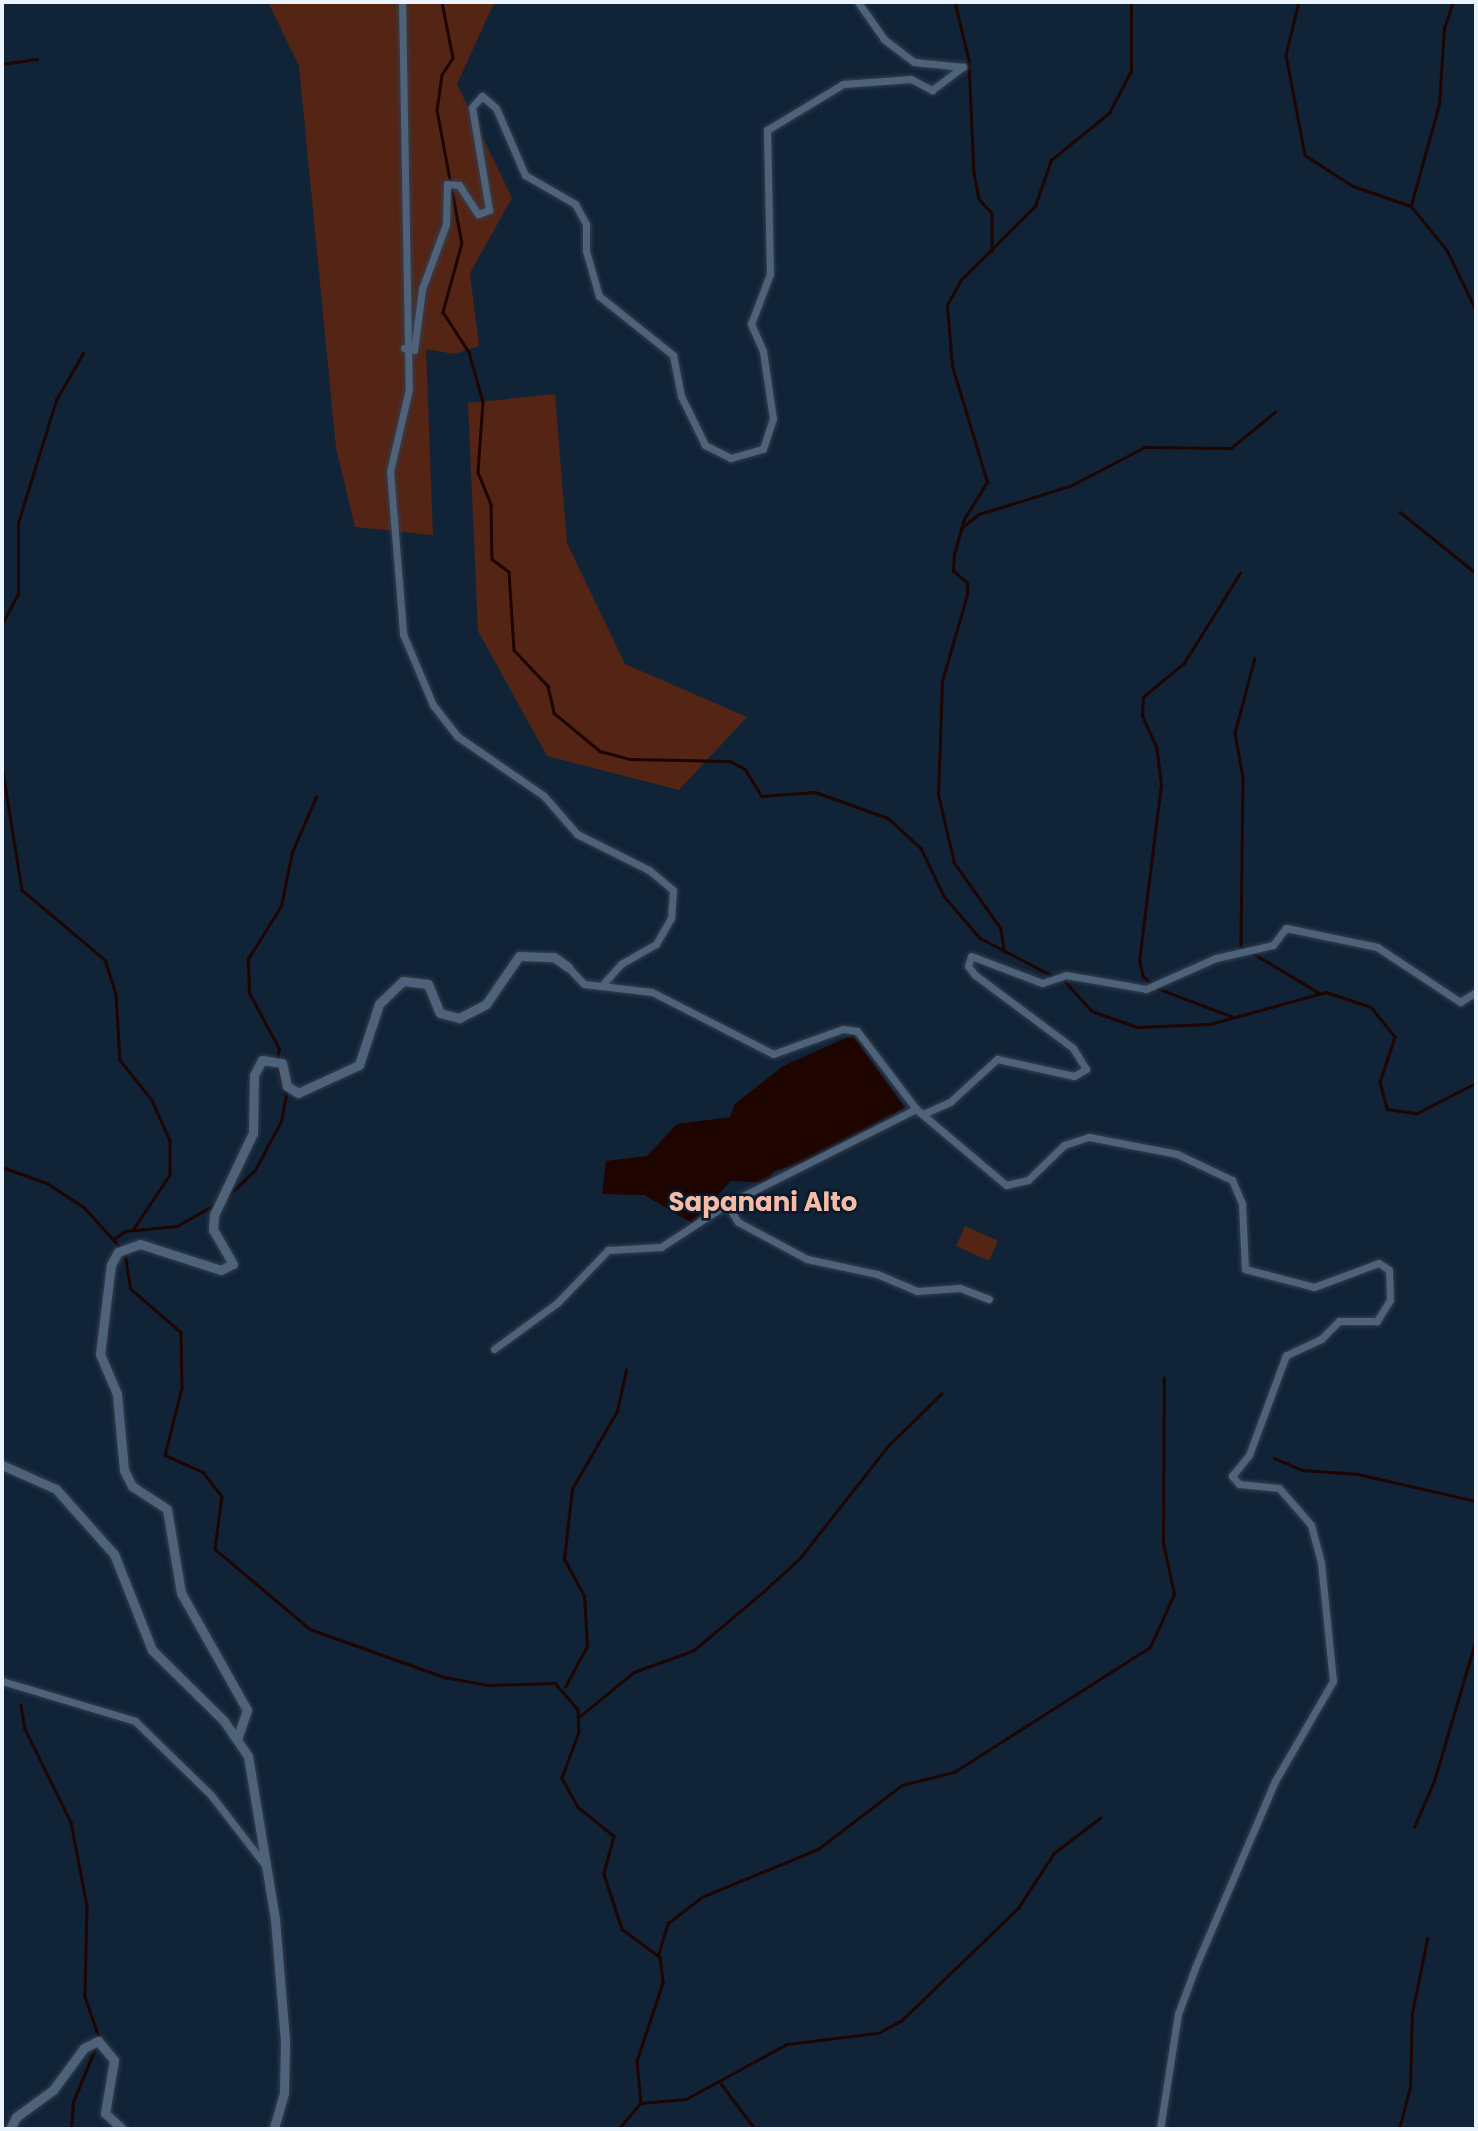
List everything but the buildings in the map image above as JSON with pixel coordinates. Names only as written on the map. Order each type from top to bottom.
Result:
[{"type":"street","points":[[402,2],[404,348],[409,389],[390,471],[403,634],[413,666],[457,736],[544,796],[577,834],[649,870],[675,895],[656,943],[621,964],[604,984]]},
{"type":"street","points":[[404,348],[414,350],[422,289],[446,223],[447,184],[459,185],[478,214],[489,210],[472,107],[482,96],[496,108],[525,175],[575,204],[586,224],[586,251],[599,296],[673,355],[681,396],[705,446],[731,458],[763,449],[773,419],[763,351],[751,324],[770,274],[767,130],[843,84],[911,79],[932,90],[963,67],[914,62],[884,39],[858,2]]},
{"type":"street","points":[[494,1349],[558,1303],[608,1250],[651,1252],[727,1204],[920,1111],[950,1102],[997,1059],[1074,1076],[1086,1069],[1073,1048],[975,975],[968,966],[971,956],[1042,983],[1066,975],[1146,989],[1216,958],[1273,945],[1286,928],[1377,947],[1461,1002],[1476,992]]},
{"type":"street","points":[[237,1739],[247,1710],[181,1593],[167,1509],[132,1486],[124,1470],[117,1394],[100,1353],[111,1265],[118,1252],[140,1244],[221,1270],[233,1264],[213,1230],[214,1215],[253,1133],[254,1074],[262,1060],[282,1063],[287,1086],[299,1093],[359,1065],[379,1004],[403,981],[428,984],[440,1013],[459,1018],[486,1003],[519,956],[546,955],[568,967],[584,984],[604,984],[652,992],[773,1054],[843,1029],[857,1031],[920,1111],[1006,1185],[1028,1180],[1064,1145],[1089,1137],[1217,1168],[1239,1193],[1245,1269],[1314,1287],[1379,1263],[1389,1270],[1390,1300],[1377,1321],[1339,1321],[1321,1339],[1286,1356],[1249,1455],[1232,1476],[1239,1484],[1279,1488],[1311,1525],[1321,1563],[1333,1681],[1275,1781],[1182,2003],[1160,2129]]},
{"type":"street","points":[[727,1204],[738,1222],[807,1259],[884,1276],[917,1292],[960,1288],[989,1299]]},
{"type":"street","points":[[2,1465],[56,1489],[114,1554],[152,1650],[237,1739],[255,1779],[285,2040],[285,2093],[274,2129]]},
{"type":"street","points":[[2,1681],[135,1721],[211,1795],[267,1869]]},
{"type":"street","points":[[10,2129],[98,2041],[114,2060],[104,2113],[122,2129]]},
{"type":"shaded area","points":[[268,2],[501,2],[493,5],[457,84],[512,198],[470,273],[479,346],[454,354],[426,349],[433,535],[355,527],[336,448],[299,66]]},
{"type":"shaded area","points":[[555,394],[567,543],[625,664],[747,717],[679,790],[547,756],[478,631],[468,403]]},
{"type":"shaded area","points":[[853,1035],[905,1108],[802,1163],[774,1171],[767,1183],[731,1181],[692,1223],[644,1195],[602,1194],[606,1161],[647,1156],[677,1124],[730,1117],[735,1104],[783,1066]]},
{"type":"shaded area","points":[[965,1226],[998,1241],[989,1261],[956,1246]]},
{"type":"waterway","points":[[442,2],[453,58],[442,75],[437,110],[462,243],[443,312],[469,352],[483,402],[478,472],[491,504],[492,559],[509,572],[514,650],[548,686],[554,713],[600,751],[630,759],[730,761],[745,769],[762,796],[815,792],[888,818],[921,848],[944,896],[980,938],[1053,976]]},
{"type":"waterway","points":[[955,2],[969,60],[974,173],[979,199],[992,213],[992,251]]},
{"type":"waterway","points":[[1004,952],[1000,928],[954,863],[938,795],[942,681],[967,595],[967,583],[953,571],[954,554],[964,519],[987,482],[952,366],[947,305],[961,280],[1035,206],[1051,160],[1109,113],[1131,71],[1131,2]]},
{"type":"waterway","points":[[1299,2],[1286,55],[1305,155],[1353,186],[1411,206],[1447,250],[1476,310]]},
{"type":"waterway","points":[[1411,205],[1439,104],[1444,28],[1453,2]]},
{"type":"waterway","points":[[2,64],[37,59]]},
{"type":"waterway","points":[[2,624],[18,594],[18,523],[56,400],[83,353]]},
{"type":"waterway","points":[[961,528],[979,514],[1070,486],[1145,447],[1231,448],[1275,412]]},
{"type":"waterway","points":[[1400,512],[1476,573]]},
{"type":"waterway","points":[[1232,1017],[1158,989],[1143,977],[1139,961],[1161,785],[1156,747],[1142,716],[1143,697],[1184,663],[1240,573]]},
{"type":"waterway","points":[[1255,658],[1235,733],[1243,777],[1241,946],[1321,994]]},
{"type":"waterway","points":[[2,765],[22,890],[105,960],[116,993],[120,1060],[152,1100],[170,1141],[170,1175],[133,1230]]},
{"type":"waterway","points":[[277,1059],[279,1049],[249,993],[248,959],[281,906],[292,852],[316,797]]},
{"type":"waterway","points":[[1063,979],[1092,1011],[1137,1027],[1210,1024],[1326,992],[1371,1007],[1395,1037],[1380,1082],[1387,1109],[1417,1113],[1476,1083]]},
{"type":"waterway","points":[[226,1198],[255,1170],[281,1121],[286,1096],[276,1066]]},
{"type":"waterway","points":[[2,1167],[47,1183],[84,1207],[121,1248]]},
{"type":"waterway","points":[[114,1239],[125,1231],[177,1226],[214,1205]]},
{"type":"waterway","points":[[125,1253],[131,1289],[181,1332],[182,1388],[165,1455],[203,1472],[222,1496],[215,1549],[310,1629],[444,1677],[488,1685],[555,1683],[578,1709],[579,1732],[562,1778],[578,1807],[614,1836],[604,1874],[622,1929],[660,1957],[663,1983],[637,2061],[641,2103],[619,2129]]},
{"type":"waterway","points":[[565,1687],[587,1646],[584,1596],[564,1559],[572,1489],[617,1411],[626,1370]]},
{"type":"waterway","points":[[658,1955],[668,1923],[702,1897],[818,1849],[902,1785],[954,1772],[1150,1647],[1174,1594],[1163,1543],[1164,1378]]},
{"type":"waterway","points":[[579,1717],[634,1672],[694,1650],[764,1591],[800,1558],[887,1447],[941,1394]]},
{"type":"waterway","points":[[1274,1458],[1302,1470],[1358,1474],[1476,1501]]},
{"type":"waterway","points":[[1414,1827],[1434,1781],[1476,1639]]},
{"type":"waterway","points":[[21,1705],[25,1729],[71,1822],[87,1906],[85,1997],[99,2037]]},
{"type":"waterway","points":[[641,2103],[686,2099],[787,2044],[878,2033],[901,2021],[1018,1908],[1054,1853],[1100,1818]]},
{"type":"waterway","points":[[1399,2129],[1410,2087],[1412,2013],[1427,1939]]},
{"type":"waterway","points":[[71,2129],[73,2102],[97,2044]]},
{"type":"waterway","points":[[720,2082],[755,2129]]},
{"type":"district","name":"Sapanani Alto","points":[[763,1203]]}]
